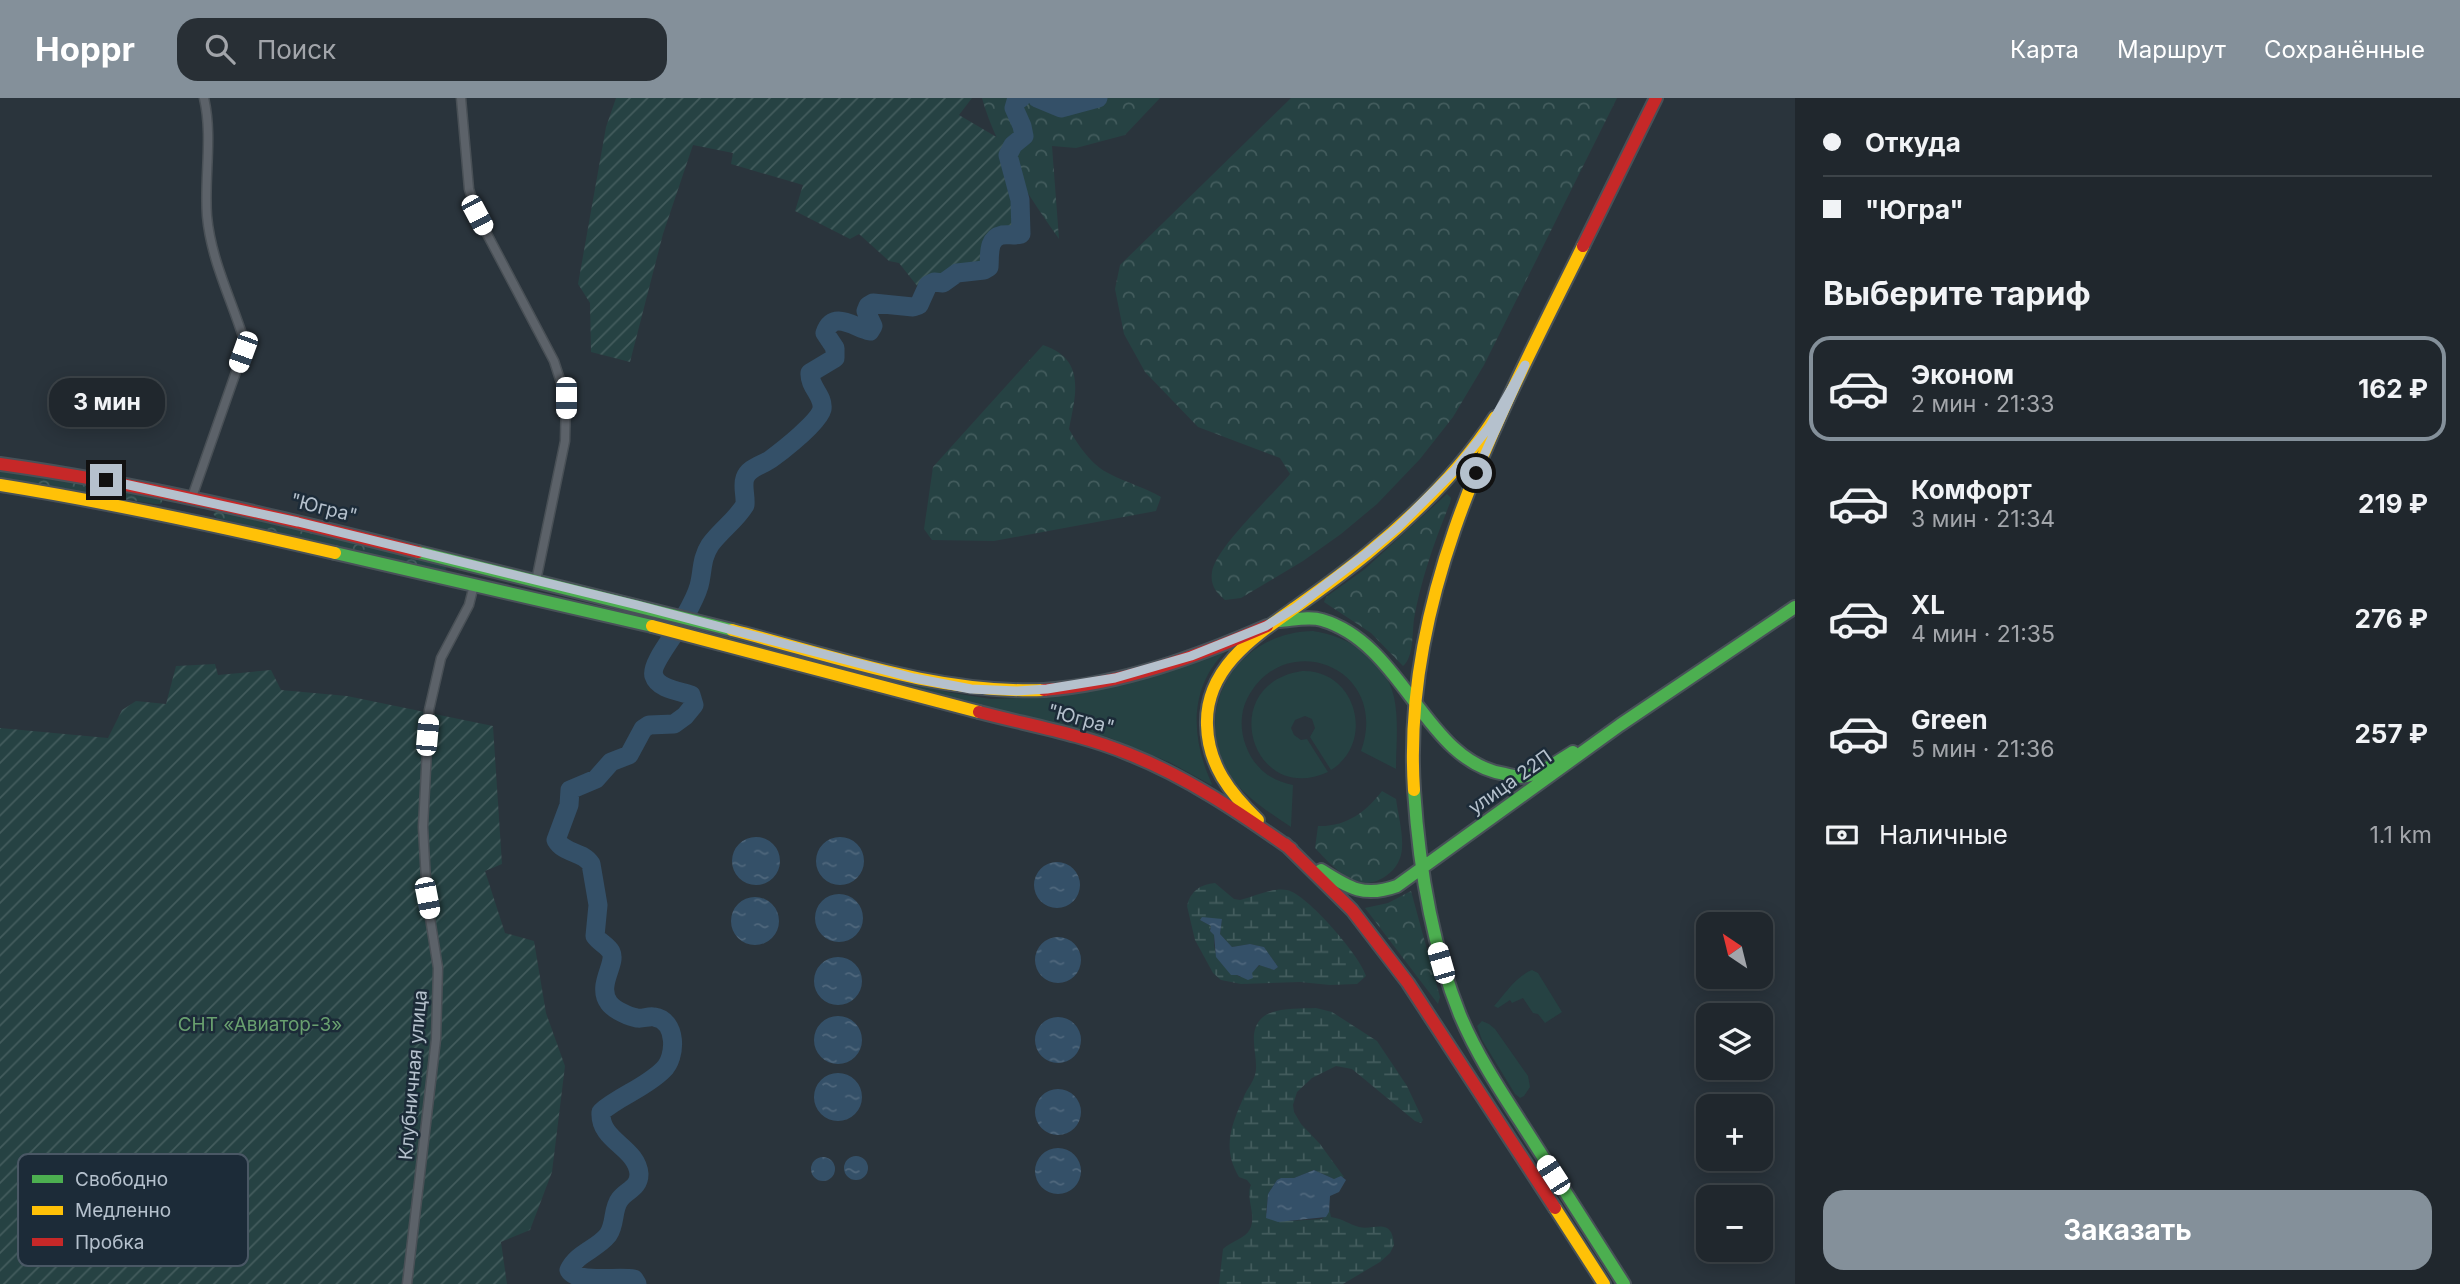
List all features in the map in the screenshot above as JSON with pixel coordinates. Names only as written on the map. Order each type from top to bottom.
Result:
[{"type":"main road","points":[[1624,1284],[1487,1069],[1466,1033],[1451,998],[1437,949],[1421,869],[1414,780],[1414,698],[1423,637],[1442,562],[1457,519],[1525,365],[1657,98]]},
{"type":"main road","points":[[1525,365],[1490,426],[1432,494],[1367,553],[1266,626],[1237,651],[1221,671],[1210,694],[1206,719],[1208,745],[1217,771],[1228,790],[1352,910],[1401,973],[1604,1284]]},
{"type":"main road","name":"\"Югра\"","points":[[0,464],[83,475],[192,497],[637,605],[946,685],[1017,691],[1078,685],[1125,676],[1191,656],[1266,626]]},
{"type":"main road","name":"\"Югра\"","points":[[0,485],[77,496],[187,519],[632,621],[1120,750],[1184,779],[1291,849]]},
{"type":"main road","points":[[187,519],[192,497]]},
{"type":"main road","name":"улица 22П","points":[[1421,869],[1620,725],[1795,607]]},
{"type":"main road","points":[[1266,626],[1303,618],[1343,628],[1378,654],[1414,698]]},
{"type":"main road","name":"улица 22П","points":[[1414,698],[1452,747],[1478,767],[1504,776],[1520,777],[1538,772],[1620,725]]},
{"type":"main road","points":[[1291,849],[1358,892],[1386,891],[1421,869]]},
{"type":"street","points":[[192,497],[243,352],[244,340],[217,264],[207,219],[208,120],[204,98]]},
{"type":"street","points":[[461,98],[469,189],[477,215],[554,361],[566,398],[565,441],[536,581]]},
{"type":"street","name":"Клубничная улица","points":[[407,1284],[436,1039],[438,968],[427,898],[423,827],[428,722],[432,691],[442,658],[469,605],[474,585]]},
{"type":"green space","points":[[616,98],[972,98],[959,115],[1005,142],[1005,166],[1016,228],[1001,232],[989,241],[983,262],[960,265],[943,276],[938,274],[918,287],[899,263],[889,261],[859,234],[850,239],[795,211],[803,185],[731,164],[733,153],[693,145],[663,234],[630,362],[591,352],[590,303],[578,284],[606,127]]},
{"type":"green space","points":[[982,98],[1160,98],[1125,135],[1076,148],[1052,146],[1059,239],[1005,154]]},
{"type":"green space","points":[[1291,98],[1617,98],[1484,365],[1453,417],[1420,459],[1377,504],[1341,534],[1303,561],[1241,598],[1225,600],[1216,591],[1212,581],[1216,561],[1234,536],[1290,474],[1280,458],[1198,427],[1145,372],[1124,334],[1115,289],[1120,265]]},
{"type":"green space","points":[[1043,345],[1057,351],[1072,369],[1075,391],[1069,429],[1077,442],[1103,470],[1161,497],[1156,511],[994,541],[932,540],[924,529],[933,467]]},
{"type":"green space","points":[[0,470],[163,499],[161,504],[155,504],[0,478]]},
{"type":"green space","points":[[1447,494],[1451,498],[1450,503],[1425,574],[1414,619],[1411,651],[1403,666],[1371,633],[1324,602],[1326,597],[1365,569]]},
{"type":"green space","points":[[219,509],[447,566],[445,571],[217,518],[213,514]]},
{"type":"green space","points":[[1313,631],[1352,644],[1374,661],[1383,672],[1390,684],[1396,706],[1396,769],[1361,751],[1366,722],[1361,697],[1348,678],[1329,666],[1307,661],[1285,665],[1264,677],[1247,699],[1242,728],[1249,754],[1259,767],[1271,777],[1293,785],[1291,827],[1258,804],[1230,775],[1219,750],[1215,724],[1218,700],[1228,678],[1243,659],[1263,644],[1286,635]]},
{"type":"green space","points":[[717,633],[947,692],[991,699],[1019,698],[1226,651],[1205,681],[1199,697],[1197,715],[1200,749],[1212,784],[1171,763],[1110,738],[716,637]]},
{"type":"green space","name":"СНТ «Авиатор-3»","points":[[215,664],[218,675],[271,670],[281,690],[347,696],[493,726],[502,864],[485,871],[505,933],[534,941],[546,1013],[565,1066],[552,1172],[530,1230],[501,1242],[507,1284],[0,1284],[0,728],[108,738],[122,710],[136,701],[166,704],[176,666]]},
{"type":"green space","points":[[1302,671],[1321,674],[1336,682],[1347,694],[1354,709],[1356,726],[1353,742],[1345,758],[1331,770],[1310,737],[1315,728],[1312,719],[1305,716],[1295,720],[1291,728],[1294,735],[1301,740],[1307,739],[1328,772],[1301,778],[1279,773],[1263,759],[1254,740],[1252,718],[1259,697],[1275,681]]},
{"type":"green space","points":[[1382,791],[1396,799],[1402,835],[1401,855],[1396,866],[1377,881],[1357,881],[1338,871],[1315,848],[1318,826],[1338,824],[1354,817]]},
{"type":"green space","points":[[1215,883],[1234,899],[1240,900],[1276,890],[1287,890],[1296,894],[1332,927],[1354,955],[1366,976],[1357,984],[1330,985],[1300,982],[1241,984],[1221,980],[1213,973],[1195,940],[1187,906],[1193,892]],"holes":[[[1222,919],[1220,934],[1232,947],[1250,944],[1264,947],[1278,967],[1274,970],[1260,965],[1251,973],[1240,977],[1219,961],[1211,926],[1200,920]]]},
{"type":"green space","points":[[1411,891],[1440,997],[1438,1004],[1365,908],[1388,903]]},
{"type":"green space","points":[[1532,970],[1538,973],[1562,1012],[1545,1023],[1538,1014],[1533,1013],[1523,998],[1512,1003],[1510,1000],[1498,1008],[1494,1006],[1516,981]]},
{"type":"green space","points":[[1316,1008],[1332,1012],[1377,1041],[1407,1086],[1423,1120],[1421,1123],[1415,1121],[1352,1069],[1336,1066],[1312,1078],[1297,1092],[1294,1112],[1344,1177],[1334,1179],[1314,1170],[1294,1178],[1281,1178],[1268,1194],[1266,1213],[1289,1221],[1322,1219],[1329,1212],[1329,1208],[1331,1217],[1355,1226],[1386,1228],[1393,1236],[1394,1245],[1380,1262],[1343,1284],[1219,1284],[1223,1249],[1245,1235],[1252,1224],[1249,1195],[1251,1185],[1239,1177],[1234,1166],[1230,1136],[1236,1115],[1255,1075],[1255,1030],[1268,1014],[1288,1009]]},
{"type":"green space","points":[[1482,1021],[1495,1029],[1528,1076],[1530,1087],[1524,1096],[1520,1098],[1515,1094],[1482,1040],[1477,1026]]},
{"type":"water","points":[[756,837],[773,844],[780,861],[773,878],[756,885],[739,878],[732,861],[739,844]]},
{"type":"water","points":[[840,837],[857,844],[864,861],[857,878],[840,885],[823,878],[816,861],[823,844]]},
{"type":"water","points":[[1057,862],[1066,863],[1073,869],[1079,876],[1079,894],[1073,901],[1066,907],[1057,908],[1048,907],[1041,901],[1035,894],[1034,885],[1035,876],[1041,869],[1048,863]]},
{"type":"water","points":[[839,894],[856,901],[863,918],[856,935],[839,942],[822,935],[815,918],[822,901]]},
{"type":"water","points":[[755,897],[772,904],[779,921],[772,938],[755,945],[738,938],[731,921],[738,904]]},
{"type":"water","points":[[1202,917],[1222,919],[1220,934],[1232,947],[1250,944],[1264,947],[1278,967],[1274,970],[1259,965],[1252,973],[1253,978],[1248,980],[1231,975],[1216,957],[1211,926],[1200,920]]},
{"type":"water","points":[[1058,937],[1067,938],[1074,944],[1080,951],[1080,969],[1074,976],[1067,982],[1058,983],[1049,982],[1042,976],[1036,969],[1035,960],[1036,951],[1042,944],[1049,938]]},
{"type":"water","points":[[838,957],[855,964],[862,981],[855,998],[838,1005],[821,998],[814,981],[821,964]]},
{"type":"water","points":[[838,1016],[855,1023],[862,1040],[855,1057],[838,1064],[821,1057],[814,1040],[821,1023]]},
{"type":"water","points":[[1058,1017],[1067,1018],[1074,1024],[1080,1031],[1080,1049],[1074,1056],[1067,1062],[1058,1063],[1049,1062],[1042,1056],[1036,1049],[1035,1040],[1036,1031],[1042,1024],[1049,1018]]},
{"type":"water","points":[[838,1073],[855,1080],[862,1097],[855,1114],[838,1121],[821,1114],[814,1097],[821,1080]]},
{"type":"water","points":[[1058,1089],[1067,1090],[1074,1096],[1080,1103],[1080,1121],[1074,1128],[1067,1134],[1058,1135],[1049,1134],[1042,1128],[1036,1121],[1035,1112],[1036,1103],[1042,1096],[1049,1090]]},
{"type":"water","points":[[1058,1148],[1067,1149],[1074,1155],[1080,1162],[1080,1180],[1074,1187],[1067,1193],[1058,1194],[1049,1193],[1042,1187],[1036,1180],[1035,1171],[1036,1162],[1042,1155],[1049,1149]]},
{"type":"water","points":[[856,1156],[867,1163],[868,1168],[861,1179],[856,1180],[845,1173],[844,1168],[851,1157]]},
{"type":"water","points":[[823,1157],[834,1164],[835,1169],[828,1180],[823,1181],[812,1174],[811,1169],[818,1158]]},
{"type":"water","points":[[1314,1170],[1334,1179],[1341,1176],[1346,1180],[1339,1192],[1330,1196],[1326,1217],[1278,1222],[1266,1218],[1268,1194],[1277,1180],[1294,1178]]},
{"type":"waterway","points":[[637,1284],[634,1279],[626,1278],[580,1277],[569,1270],[577,1259],[608,1235],[618,1203],[635,1186],[638,1179],[637,1165],[606,1130],[601,1112],[663,1070],[671,1057],[671,1032],[662,1020],[652,1017],[637,1018],[618,1011],[611,1006],[606,996],[606,982],[612,957],[610,950],[595,936],[598,905],[591,864],[559,845],[556,840],[569,805],[570,790],[596,779],[611,762],[629,755],[643,729],[649,725],[674,724],[694,705],[691,695],[670,689],[656,680],[656,665],[695,596],[707,550],[745,505],[744,484],[747,474],[792,443],[819,415],[822,404],[810,373],[835,358],[835,348],[825,333],[829,326],[839,321],[870,331],[873,326],[866,311],[868,306],[873,303],[913,307],[919,305],[928,285],[934,282],[943,283],[957,273],[984,270],[989,267],[990,248],[997,237],[1021,234],[1020,200],[1008,155],[1013,145],[1024,136],[1014,108],[1016,101],[1021,98]]},
{"type":"waterway","points":[[1037,98],[1061,108],[1098,98]]},
{"type":"traffic: fast","points":[[418,552],[732,630]]},
{"type":"traffic: fast","points":[[335,553],[652,626]]},
{"type":"traffic: fast","points":[[1321,870],[1340,882],[1366,891],[1397,886],[1620,725],[1795,607]]},
{"type":"traffic: fast","points":[[1280,621],[1317,619],[1350,633],[1374,652],[1454,748],[1478,765],[1523,777],[1544,769],[1573,752]]},
{"type":"traffic: fast","points":[[1414,790],[1419,848],[1428,904],[1441,960],[1460,1015],[1492,1077],[1624,1284]]},
{"type":"traffic: slow","points":[[1414,790],[1414,717],[1423,646],[1440,577],[1462,508],[1489,441],[1583,246]]},
{"type":"traffic: slow","points":[[1258,820],[1230,789],[1211,753],[1207,725],[1209,705],[1223,670],[1249,642],[1350,567],[1404,522],[1453,473],[1495,417]]},
{"type":"traffic: slow","points":[[0,485],[168,516],[335,553]]},
{"type":"traffic: slow","points":[[652,626],[979,712]]},
{"type":"traffic: slow","points":[[732,630],[925,680],[1004,690],[1044,690]]},
{"type":"traffic: slow","points":[[1555,1208],[1604,1284]]},
{"type":"traffic: jam","points":[[1583,246],[1656,98]]},
{"type":"traffic: jam","points":[[0,464],[106,481],[210,502],[418,552]]},
{"type":"traffic: jam","points":[[1044,690],[1102,682],[1158,667],[1267,626]]},
{"type":"traffic: jam","points":[[979,712],[1092,741],[1151,763],[1213,797],[1291,849]]},
{"type":"traffic: jam","points":[[1285,844],[1352,910],[1408,983],[1555,1208]]},
{"type":"route","points":[[106,480],[298,522],[637,605],[914,678],[971,689],[1017,691],[1078,685],[1156,668],[1227,643],[1266,626],[1295,608],[1398,527],[1454,471],[1490,426],[1525,365],[1476,473]]}]
